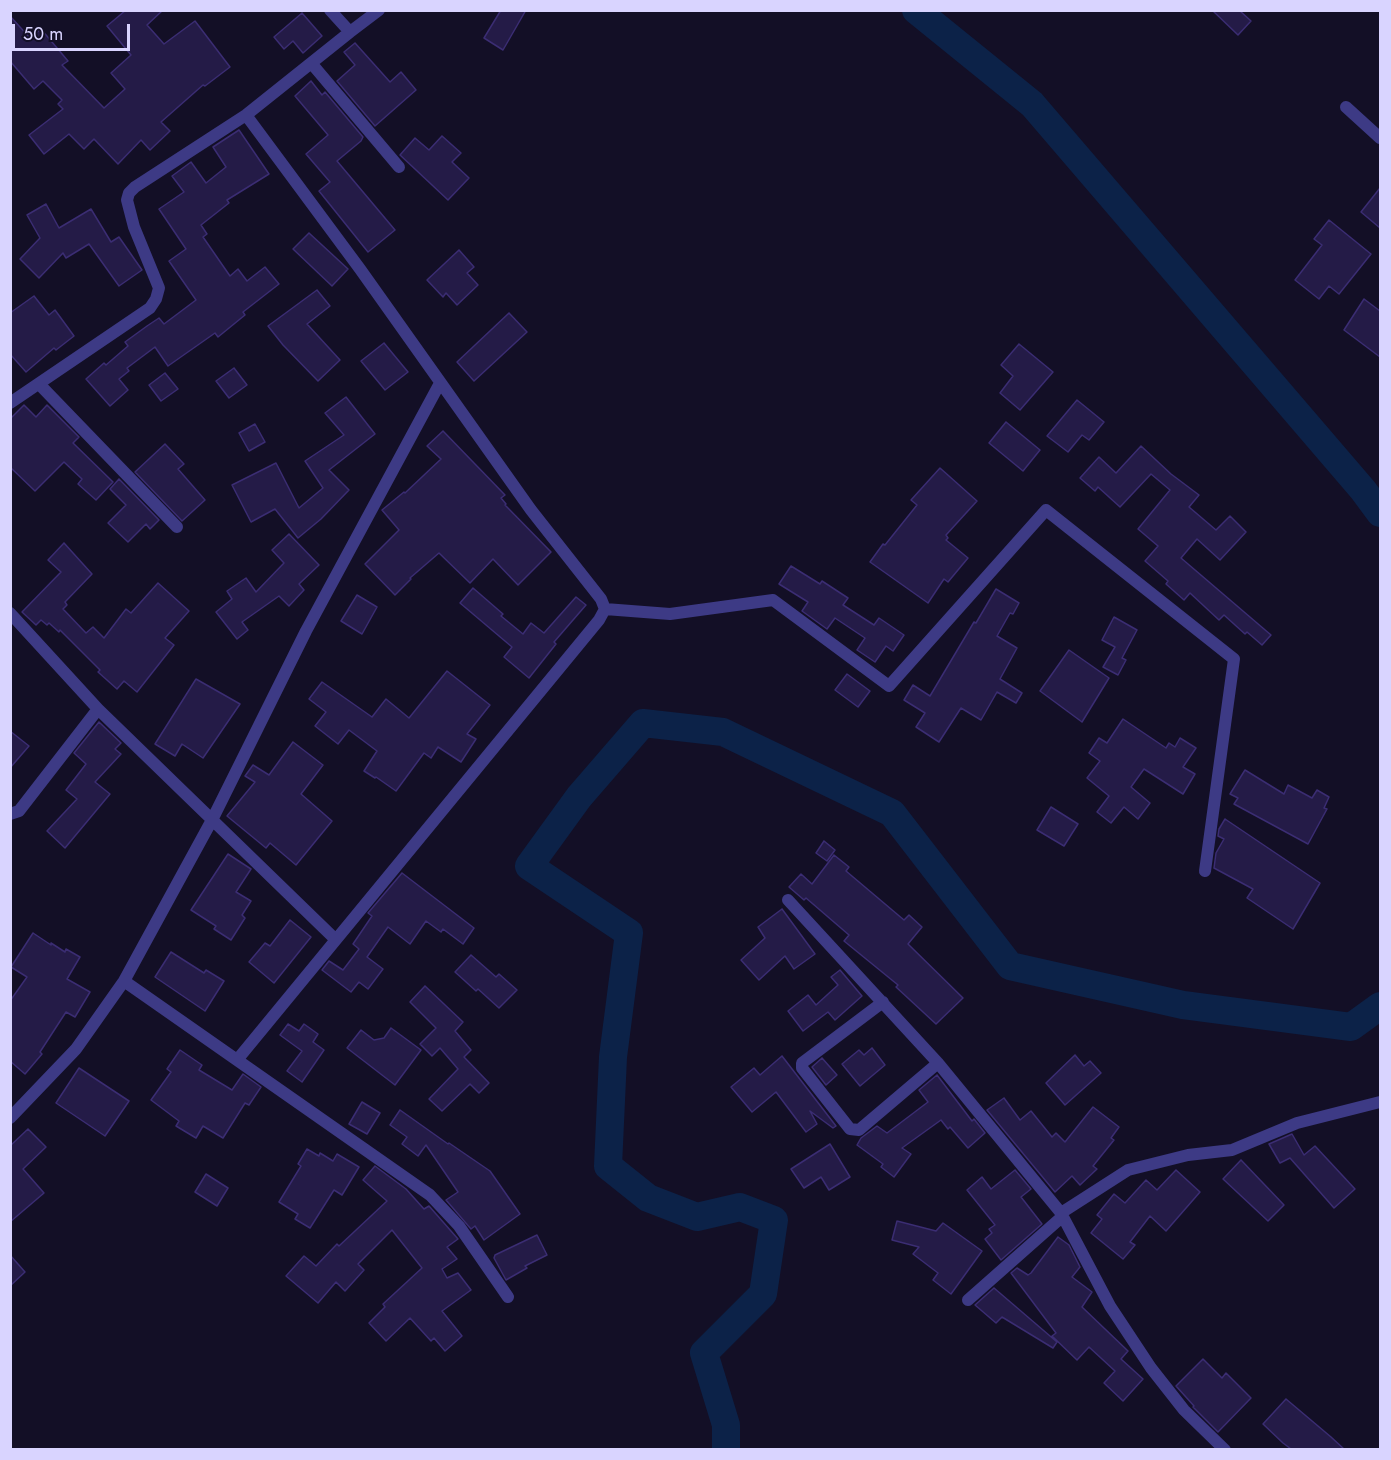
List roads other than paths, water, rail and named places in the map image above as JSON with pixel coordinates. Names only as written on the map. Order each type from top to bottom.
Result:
[{"type":"street","points":[[330,10],[350,32]]},
{"type":"street","points":[[10,403],[40,385],[150,308],[156,298],[159,288],[134,227],[127,200],[129,193],[246,115],[378,10]]},
{"type":"street","points":[[312,64],[399,167]]},
{"type":"street","points":[[1346,106],[1380,138]]},
{"type":"street","points":[[246,115],[360,269],[531,510],[601,599],[605,609]]},
{"type":"street","points":[[10,1118],[76,1048],[124,981],[212,820],[306,630],[440,383]]},
{"type":"street","points":[[40,385],[177,527]]},
{"type":"street","points":[[605,609],[670,614],[773,600],[889,687],[1046,510],[1234,659],[1205,871]]},
{"type":"street","points":[[237,1060],[599,620],[605,609]]},
{"type":"street","points":[[10,613],[98,709],[335,939]]},
{"type":"street","points":[[10,814],[19,811],[98,709]]},
{"type":"street","points":[[788,900],[938,1063],[1062,1214],[1110,1306],[1151,1368],[1184,1410],[1225,1449]]},
{"type":"street","points":[[124,981],[430,1195],[459,1226],[508,1297]]},
{"type":"street","points":[[883,1002],[802,1063],[802,1068],[850,1129],[855,1131],[861,1128],[938,1063]]},
{"type":"street","points":[[968,1300],[1062,1214],[1128,1170],[1188,1155],[1232,1150],[1297,1123],[1380,1102]]},
{"type":"waterway","points":[[916,10],[1032,104],[1363,490],[1380,513]]},
{"type":"waterway","points":[[726,1450],[726,1425],[704,1353],[763,1294],[774,1220],[740,1207],[697,1217],[648,1198],[608,1166],[613,1057],[629,933],[529,866],[579,797],[643,723],[723,732],[892,813],[1010,966],[1183,1005],[1351,1027],[1380,1006]]}]
